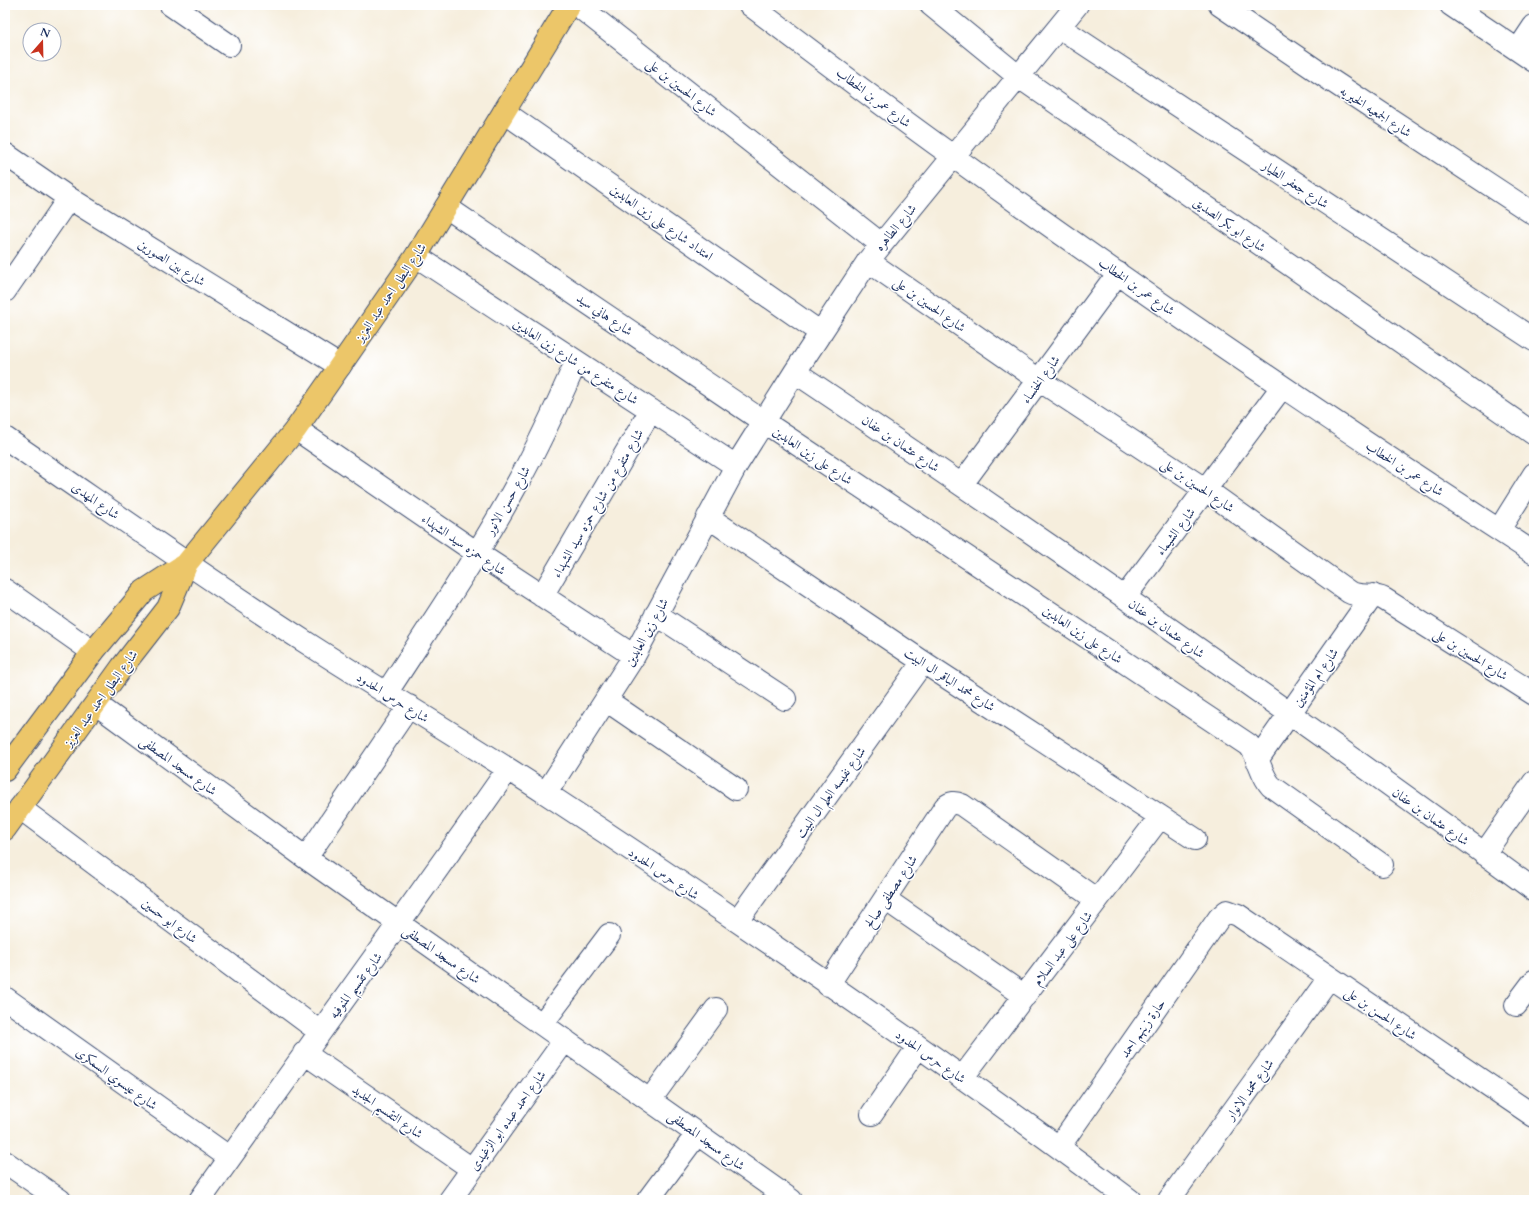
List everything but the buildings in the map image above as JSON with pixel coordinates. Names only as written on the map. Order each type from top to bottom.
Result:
[{"type":"main road","name":"شارع البطل احمد عبد العزيز","points":[[5,829],[122,667],[168,608],[187,563],[296,429],[416,256],[570,5]]},
{"type":"main road","name":"شارع البطل احمد عبد العزيز","points":[[5,770],[93,652],[144,591],[187,563]]},
{"type":"street","name":"شارع الحسين بن على","points":[[577,5],[881,244]]},
{"type":"street","name":"شارع عمر بن الخطاب","points":[[750,5],[954,157],[1118,273],[1282,387],[1534,553]]},
{"type":"street","name":"شارع ابو بكر الصديق","points":[[931,5],[1018,77],[1534,434]]},
{"type":"street","name":"شارع الجمعيه الخيريه","points":[[1220,5],[1332,81],[1534,214]]},
{"type":"street","points":[[1451,5],[1526,55],[1534,26]]},
{"type":"street","points":[[184,9],[229,45]]},
{"type":"street","name":"شارع الطاهره","points":[[736,466],[795,372],[868,261],[954,157],[1068,12]]},
{"type":"street","name":"شارع جعفر الطيار","points":[[1068,12],[1534,340]]},
{"type":"street","name":"امتداد شارع على زين العابدين","points":[[504,112],[821,333]]},
{"type":"street","name":"شارع بين الصورين","points":[[5,154],[69,198],[340,366]]},
{"type":"street","points":[[5,292],[69,198]]},
{"type":"street","name":"شارع هاني سيد","points":[[446,207],[764,422]]},
{"type":"street","name":"شارع متفرع من شارع زين العابدين","points":[[416,256],[736,466]]},
{"type":"street","name":"شارع الحسين بن على","points":[[868,261],[1039,380],[1206,490],[1348,592],[1359,596],[1373,595],[1384,599],[1534,694]]},
{"type":"street","name":"شارع الخنساء","points":[[962,484],[1118,273]]},
{"type":"street","name":"شارع حسن الانور","points":[[388,692],[477,553],[517,485],[547,427],[576,362]]},
{"type":"street","name":"شارع عثمان بن عفان","points":[[795,372],[962,484],[1125,597],[1534,890]]},
{"type":"street","name":"شارع الشيماء","points":[[1125,597],[1282,387]]},
{"type":"street","name":"شارع متفرع من شارع حمزه سيد الشهداء","points":[[542,596],[651,410]]},
{"type":"street","name":"شارع على زين العابدين","points":[[764,422],[1250,745],[1255,752],[1264,779],[1271,786],[1382,865]]},
{"type":"street","name":"شارع حمزه سيد الشهداء","points":[[296,429],[477,553],[634,656]]},
{"type":"street","name":"شارع المهدى","points":[[5,438],[187,563]]},
{"type":"street","name":"شارع زين العابدين","points":[[546,794],[634,656],[736,466]]},
{"type":"street","points":[[1499,530],[1534,474]]},
{"type":"street","name":"شارع محمد الباقر ال البيت","points":[[708,517],[924,662],[1195,839]]},
{"type":"street","name":"شارع حرس الحدود","points":[[187,563],[309,644],[388,692],[508,769],[737,921],[962,1078],[1130,1200]]},
{"type":"street","points":[[5,590],[93,652]]},
{"type":"street","name":"شارع ام المؤمنين","points":[[1257,760],[1373,595]]},
{"type":"street","points":[[656,614],[785,699]]},
{"type":"street","name":"شارع نفيسه العلم ال البيت","points":[[737,921],[924,662]]},
{"type":"street","points":[[606,700],[736,790]]},
{"type":"street","name":"شارع مسجد المصطفى","points":[[96,704],[306,858],[791,1200]]},
{"type":"street","points":[[306,858],[409,706]]},
{"type":"street","name":"شارع تقسيم المنوفيه","points":[[200,1200],[304,1053],[400,924],[508,769]]},
{"type":"street","points":[[1484,854],[1534,782]]},
{"type":"street","name":"شارع مصطفى صالح","points":[[828,985],[945,807],[950,803],[956,802],[1097,900]]},
{"type":"street","name":"شارع ابو حسين","points":[[20,808],[320,1032]]},
{"type":"street","name":"شارع على عبد السلام","points":[[962,1078],[1026,996],[1160,817]]},
{"type":"street","points":[[885,899],[1026,996]]},
{"type":"street","name":"شارع الحسن بن على","points":[[1227,911],[1238,915],[1534,1116]]},
{"type":"street","name":"حارة زينهم احمد","points":[[1059,1147],[1218,918],[1227,911]]},
{"type":"street","points":[[542,1024],[609,935]]},
{"type":"street","name":"شارع محمد الانوار","points":[[1169,1200],[1329,978]]},
{"type":"street","points":[[1516,1005],[1534,981]]},
{"type":"street","name":"شارع عيسوي السمكرى","points":[[5,998],[230,1158]]},
{"type":"street","points":[[650,1100],[716,1009]]},
{"type":"street","name":"شارع احمد عبده ابو الزغيدى","points":[[450,1200],[565,1040]]},
{"type":"street","points":[[872,1114],[918,1047]]},
{"type":"street","name":"شارع التقسيم الجديد","points":[[304,1053],[472,1169]]},
{"type":"street","points":[[648,1200],[697,1134]]},
{"type":"street","points":[[5,1162],[60,1200]]}]
